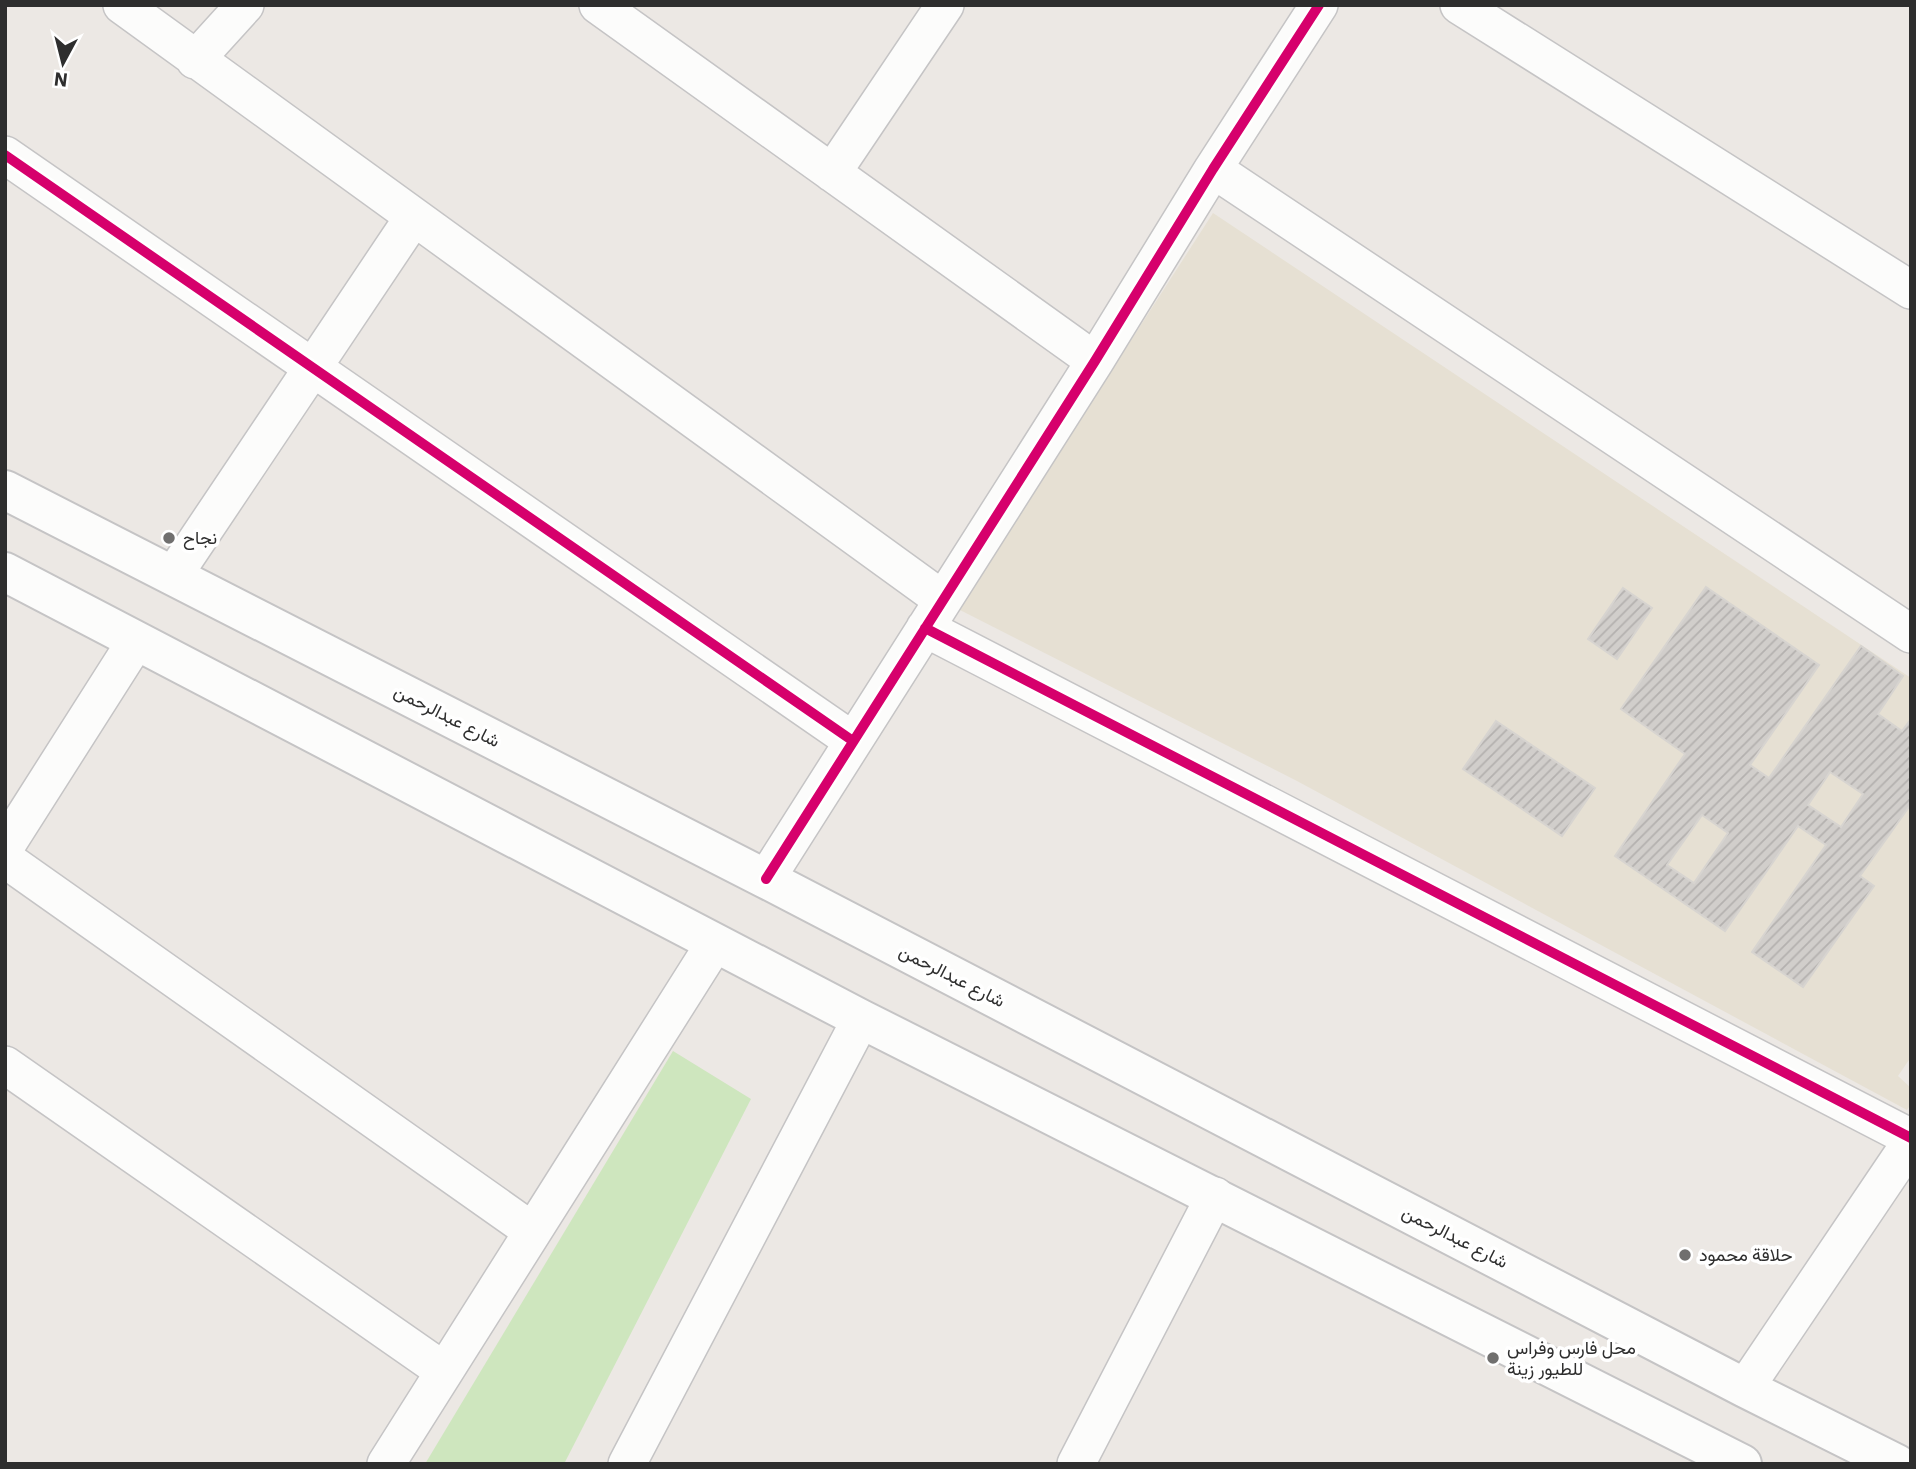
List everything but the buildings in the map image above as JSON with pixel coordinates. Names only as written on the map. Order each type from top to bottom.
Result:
[{"type":"main road","name":"شارع عبدالرحمن","points":[[5,490],[766,879],[1745,1388],[1897,1464]]},
{"type":"main road","points":[[5,572],[861,1019],[1742,1464]]},
{"type":"street","points":[[122,5],[413,218],[934,614],[1911,1140],[1745,1388]]},
{"type":"street","points":[[195,60],[244,5]]},
{"type":"street","points":[[598,5],[1095,361]]},
{"type":"street","points":[[832,173],[945,5]]},
{"type":"street","points":[[766,879],[1319,5]]},
{"type":"street","points":[[1459,5],[1911,290]]},
{"type":"street","points":[[5,155],[853,741]]},
{"type":"street","points":[[1213,169],[1911,634]]},
{"type":"street","points":[[173,576],[413,218]]},
{"type":"street","points":[[5,846],[136,641]]},
{"type":"street","points":[[5,859],[532,1231]]},
{"type":"street","points":[[386,1464],[715,943]]},
{"type":"street","points":[[627,1464],[861,1019]]},
{"type":"street","points":[[5,1065],[444,1371]]},
{"type":"street","points":[[1076,1464],[1215,1196]]},
{"type":"shaded area","points":[[1213,213],[1911,678],[1911,1057],[1898,1076],[1911,1088],[1911,1104],[1907,1110],[1297,781],[958,609]]},
{"type":"green space","points":[[673,1051],[751,1099],[564,1464],[425,1464]]},
{"type":"cycle path","points":[[766,879],[1319,5]]},
{"type":"cycle path","points":[[5,155],[853,741]]},
{"type":"cycle path","points":[[925,628],[1911,1138]]},
{"type":"place","name":"نجاح","points":[[169,538]]},
{"type":"place","name":"حلاقة محمود","points":[[1685,1255]]},
{"type":"place","name":"محل فارس وفراس للطيور زينة","points":[[1493,1358]]}]
